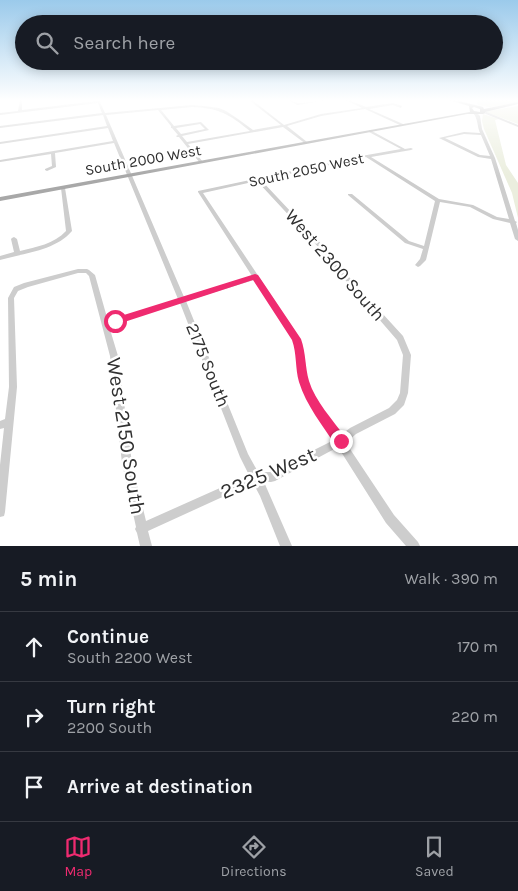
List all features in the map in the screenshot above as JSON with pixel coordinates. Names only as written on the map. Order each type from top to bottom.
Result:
[{"type":"main road","name":"South 2000 West","points":[[0,199],[399,125]]},
{"type":"street","points":[[0,127],[13,125]]},
{"type":"street","points":[[183,125],[172,127],[201,162]]},
{"type":"street","points":[[178,136],[207,130],[203,125]]},
{"type":"street","points":[[245,125],[252,131]]},
{"type":"street","points":[[480,125],[493,158],[518,239]]},
{"type":"street","points":[[185,143],[284,126],[306,143]]},
{"type":"street","points":[[0,143],[109,127]]},
{"type":"street","name":"2175 South","points":[[109,127],[182,300],[245,458],[256,477],[286,546]]},
{"type":"street","points":[[370,131],[403,149]]},
{"type":"street","points":[[482,134],[464,133],[441,138],[479,156],[493,158]]},
{"type":"street","points":[[0,161],[115,142]]},
{"type":"street","name":"South 2050 West","points":[[255,277],[200,192],[367,156],[411,149]]},
{"type":"street","points":[[47,170],[54,167],[53,152]]},
{"type":"street","points":[[367,156],[438,200],[471,206],[495,218],[514,222]]},
{"type":"street","name":"West 2300 South","points":[[258,179],[324,249],[336,266],[400,338],[407,355]]},
{"type":"street","points":[[0,258],[55,243],[64,238],[69,231],[63,188]]},
{"type":"street","points":[[350,195],[407,242],[425,248]]},
{"type":"street","points":[[418,265],[423,260],[438,200]]},
{"type":"street","points":[[14,239],[17,252]]},
{"type":"street","name":"West 2150 South","points":[[10,422],[13,386],[11,298],[16,289],[78,271],[87,271],[92,275],[107,324],[114,356],[127,463],[146,546]]},
{"type":"street","points":[[107,324],[255,277],[296,339],[300,349],[304,381],[312,398],[390,519],[414,546]]},
{"type":"street","name":"2325 West","points":[[141,529],[256,477],[271,477],[341,441],[353,431],[392,411],[401,402],[404,393],[407,355]]},
{"type":"street","points":[[0,425],[10,422],[0,512]]},
{"type":"green space","points":[[483,125],[496,125],[506,165],[518,183],[518,218],[512,193]]},
{"type":"route","points":[[115,321],[255,277],[296,339],[300,349],[304,381],[312,398],[341,441]]}]
